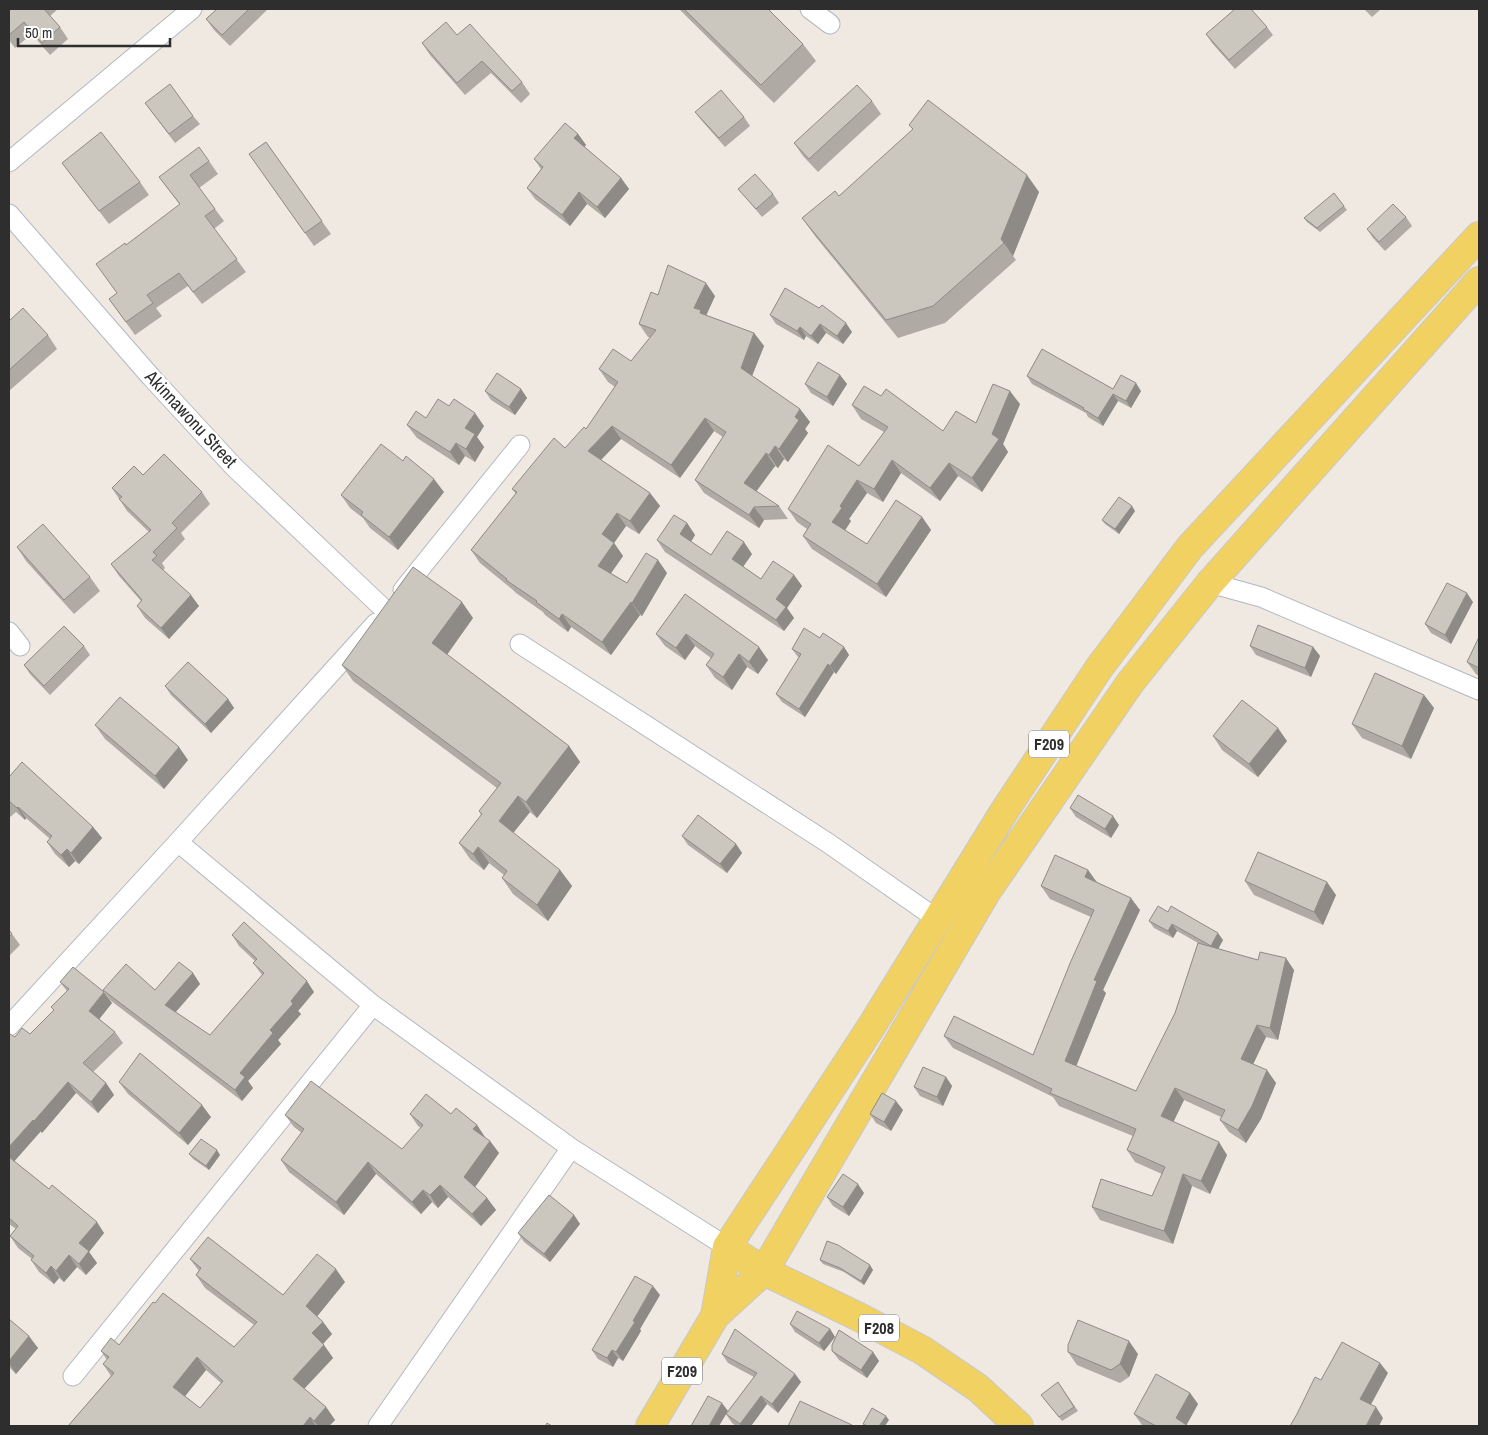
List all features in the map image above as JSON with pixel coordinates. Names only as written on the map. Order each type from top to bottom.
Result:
[{"type":"main road","name":"F209","points":[[714,1316],[727,1247],[866,1035],[1005,810],[1099,668],[1190,547],[1479,236]]},
{"type":"main road","name":"F209","points":[[650,1426],[714,1316],[764,1271],[987,890],[1130,683],[1210,583],[1479,281]]},
{"type":"main road","name":"F208","points":[[727,1247],[764,1271],[922,1350],[978,1388],[1019,1426]]},
{"type":"street","points":[[9,162],[192,9]]},
{"type":"street","points":[[810,9],[830,24]]},
{"type":"street","name":"Akinnawonu Street","points":[[9,214],[151,377],[234,466],[386,611]]},
{"type":"street","points":[[9,1026],[386,611],[520,445]]},
{"type":"street","points":[[1210,583],[1261,597],[1479,690]]},
{"type":"street","points":[[520,644],[828,843],[937,919]]},
{"type":"street","points":[[178,842],[373,1006],[571,1148],[727,1247]]},
{"type":"street","points":[[73,1376],[373,1006]]},
{"type":"street","points":[[378,1426],[571,1148]]},
{"type":"building","points":[[9,9],[44,9],[60,27],[42,43],[24,22],[9,35]]},
{"type":"building","points":[[217,9],[249,9],[222,35],[206,19]]},
{"type":"building","points":[[684,9],[768,9],[803,44],[761,85]]},
{"type":"building","points":[[1235,9],[1251,9],[1267,27],[1229,60],[1206,34]]},
{"type":"building","points":[[446,22],[457,35],[470,24],[522,82],[512,91],[482,61],[457,83],[422,43]]},
{"type":"building","points":[[170,84],[193,116],[169,134],[145,103]]},
{"type":"building","points":[[857,85],[872,101],[809,159],[794,143]]},
{"type":"building","points":[[721,90],[744,117],[719,138],[695,112]]},
{"type":"building","points":[[928,100],[1027,175],[1001,239],[1004,243],[933,306],[886,320],[802,218],[835,191],[839,196],[913,129],[909,125]]},
{"type":"building","points":[[565,123],[578,134],[574,138],[621,178],[597,207],[579,192],[562,215],[527,188],[543,167],[534,159]]},
{"type":"building","points":[[101,132],[140,182],[99,211],[62,163]]},
{"type":"building","points":[[266,142],[322,221],[305,233],[249,154]]},
{"type":"building","points":[[199,147],[209,161],[190,175],[215,209],[205,216],[237,259],[193,292],[179,273],[147,295],[153,303],[126,322],[109,299],[117,293],[96,264],[125,243],[126,245],[180,204],[159,177]]},
{"type":"building","points":[[755,174],[773,194],[756,209],[738,189]]},
{"type":"building","points":[[1334,193],[1344,206],[1317,228],[1304,218]]},
{"type":"building","points":[[1393,204],[1406,217],[1379,242],[1367,229]]},
{"type":"building","points":[[668,265],[706,283],[694,308],[701,310],[700,313],[754,333],[741,368],[800,409],[795,417],[799,420],[779,449],[775,446],[769,455],[766,453],[744,483],[779,506],[754,507],[749,515],[695,480],[726,432],[705,418],[671,465],[612,426],[588,451],[650,493],[630,521],[617,513],[602,534],[614,543],[598,566],[627,583],[646,553],[658,560],[632,603],[602,642],[562,614],[559,619],[506,580],[471,550],[517,492],[512,489],[554,438],[565,448],[584,427],[586,429],[618,382],[599,369],[613,349],[631,361],[656,330],[639,324],[651,292],[658,295]]},
{"type":"building","points":[[785,288],[819,308],[822,305],[846,323],[837,336],[820,324],[811,336],[800,327],[797,331],[770,315]]},
{"type":"building","points":[[23,308],[48,335],[9,370],[9,321]]},
{"type":"building","points":[[1042,349],[1113,389],[1121,375],[1136,383],[1126,401],[1113,394],[1098,418],[1027,376]]},
{"type":"building","points":[[818,362],[840,375],[827,397],[805,384]]},
{"type":"building","points":[[497,373],[521,389],[509,407],[485,391]]},
{"type":"building","points":[[993,384],[1010,391],[992,434],[999,439],[972,478],[949,463],[930,488],[892,460],[874,489],[857,480],[840,506],[842,508],[832,522],[867,544],[896,500],[922,517],[877,584],[803,536],[811,524],[788,509],[828,445],[859,466],[888,427],[852,405],[864,386],[881,396],[886,389],[943,431],[956,411],[976,423]]},
{"type":"building","points":[[438,399],[449,406],[454,399],[475,413],[465,428],[475,434],[466,449],[456,443],[450,452],[407,425],[416,411],[426,418]]},
{"type":"building","points":[[381,444],[403,461],[406,456],[434,479],[389,537],[361,515],[363,512],[341,495]]},
{"type":"building","points":[[164,454],[202,492],[172,523],[177,528],[153,552],[157,556],[152,560],[191,595],[161,628],[137,606],[142,600],[111,564],[151,530],[119,499],[122,497],[112,488],[134,466],[143,475]]},
{"type":"building","points":[[1119,497],[1132,506],[1115,529],[1102,520]]},
{"type":"building","points":[[674,515],[687,523],[680,534],[711,555],[727,531],[744,542],[732,559],[761,579],[773,561],[794,575],[776,599],[786,607],[776,620],[657,540]]},
{"type":"building","points":[[43,524],[90,577],[64,600],[17,547]]},
{"type":"building","points":[[413,567],[462,602],[432,643],[569,746],[526,802],[518,796],[499,821],[560,870],[537,905],[502,878],[507,871],[478,847],[473,854],[459,843],[482,814],[479,811],[501,783],[342,665]]},
{"type":"building","points":[[1447,583],[1467,593],[1445,635],[1425,624]]},
{"type":"building","points":[[685,594],[759,647],[749,662],[739,654],[723,677],[706,665],[714,654],[686,634],[676,648],[656,634]]},
{"type":"building","points":[[1258,625],[1313,647],[1305,668],[1250,646]]},
{"type":"building","points":[[64,626],[84,646],[44,686],[24,665]]},
{"type":"building","points":[[804,628],[820,638],[823,633],[844,647],[830,666],[828,664],[799,709],[776,694],[801,654],[792,649]]},
{"type":"building","points":[[1479,637],[1479,668],[1467,662]]},
{"type":"building","points":[[188,662],[228,699],[205,724],[165,686]]},
{"type":"building","points":[[1375,673],[1424,695],[1402,746],[1352,724]]},
{"type":"building","points":[[120,697],[179,747],[155,776],[95,725]]},
{"type":"building","points":[[1242,700],[1278,728],[1249,764],[1213,736]]},
{"type":"building","points":[[22,762],[93,827],[71,853],[67,849],[61,855],[47,842],[52,836],[9,801],[9,777]]},
{"type":"building","points":[[1078,795],[1113,816],[1105,829],[1070,808]]},
{"type":"building","points":[[698,815],[736,844],[720,864],[682,836]]},
{"type":"building","points":[[1258,852],[1327,882],[1314,912],[1245,881]]},
{"type":"building","points":[[1055,855],[1088,870],[1085,877],[1131,898],[1094,980],[1097,981],[1065,1061],[1136,1091],[1175,1013],[1198,943],[1258,960],[1260,952],[1286,958],[1270,1028],[1257,1025],[1241,1059],[1267,1070],[1252,1106],[1238,1130],[1220,1120],[1225,1110],[1175,1088],[1161,1116],[1219,1142],[1201,1181],[1183,1174],[1164,1231],[1092,1207],[1101,1179],[1152,1196],[1165,1167],[1127,1150],[1136,1129],[1050,1093],[1052,1089],[944,1036],[954,1016],[1033,1055],[1094,910],[1041,886]]},
{"type":"building","points":[[1158,906],[1168,912],[1171,906],[1218,933],[1211,946],[1172,924],[1168,931],[1149,921]]},
{"type":"building","points":[[244,922],[307,981],[291,1001],[293,1004],[270,1030],[273,1033],[240,1073],[245,1077],[235,1090],[103,990],[126,964],[155,990],[179,962],[193,973],[165,1005],[210,1035],[264,973],[253,963],[257,959],[232,935]]},
{"type":"building","points":[[73,967],[104,992],[89,1011],[115,1032],[83,1063],[106,1083],[91,1102],[68,1082],[9,1147],[9,1036],[10,1034],[15,1037],[22,1028],[30,1034],[54,1010],[51,1007],[69,989],[60,982]]},
{"type":"building","points":[[140,1053],[202,1105],[179,1133],[119,1082]]},
{"type":"building","points":[[923,1067],[946,1077],[937,1097],[914,1087]]},
{"type":"building","points":[[311,1081],[402,1149],[423,1125],[410,1114],[426,1094],[451,1114],[456,1108],[477,1125],[473,1129],[490,1141],[464,1177],[487,1198],[472,1214],[440,1185],[430,1195],[423,1190],[412,1202],[368,1162],[336,1202],[281,1160],[304,1129],[285,1115]]},
{"type":"building","points":[[882,1093],[896,1101],[884,1122],[870,1114]]},
{"type":"building","points":[[201,1139],[217,1150],[206,1166],[189,1154]]},
{"type":"building","points":[[9,1157],[49,1189],[52,1185],[97,1222],[79,1243],[89,1251],[79,1264],[69,1255],[56,1271],[51,1266],[46,1273],[31,1260],[34,1256],[10,1236],[18,1226],[9,1218]]},
{"type":"building","points":[[843,1174],[858,1184],[843,1207],[827,1197]]},
{"type":"building","points":[[549,1195],[574,1215],[544,1254],[518,1233]]},
{"type":"building","points":[[208,1237],[283,1295],[317,1254],[336,1269],[306,1306],[323,1322],[312,1333],[324,1345],[293,1379],[326,1407],[314,1421],[310,1417],[303,1426],[68,1426],[114,1373],[103,1364],[109,1357],[101,1351],[111,1338],[119,1345],[153,1302],[155,1303],[163,1293],[234,1347],[257,1322],[196,1275],[201,1268],[190,1259]],"holes":[[[197,1357],[223,1381],[200,1408],[173,1387]]]},
{"type":"building","points":[[827,1241],[838,1245],[870,1265],[861,1281],[840,1268],[820,1260]]},
{"type":"building","points":[[635,1276],[653,1286],[633,1321],[635,1322],[616,1352],[612,1350],[607,1358],[592,1350]]},
{"type":"building","points":[[797,1311],[830,1329],[819,1343],[790,1324]]},
{"type":"building","points":[[9,1319],[29,1336],[9,1361]]},
{"type":"building","points":[[1078,1320],[1129,1341],[1120,1364],[1111,1370],[1068,1352],[1068,1345]]},
{"type":"building","points":[[735,1329],[795,1374],[772,1404],[761,1396],[740,1424],[726,1414],[757,1373],[722,1354]]},
{"type":"building","points":[[839,1330],[873,1352],[861,1370],[832,1351],[832,1345]]},
{"type":"building","points":[[1342,1342],[1380,1363],[1360,1399],[1376,1407],[1366,1426],[1290,1426],[1315,1377],[1321,1380]]},
{"type":"building","points":[[1156,1374],[1190,1393],[1176,1418],[1188,1426],[1156,1426],[1134,1414]]},
{"type":"building","points":[[1058,1382],[1074,1407],[1059,1417],[1041,1395]]},
{"type":"building","points":[[708,1396],[722,1403],[709,1426],[691,1426]]},
{"type":"building","points":[[800,1401],[852,1425],[788,1426]]},
{"type":"building","points":[[872,1408],[886,1416],[879,1426],[863,1424]]}]
